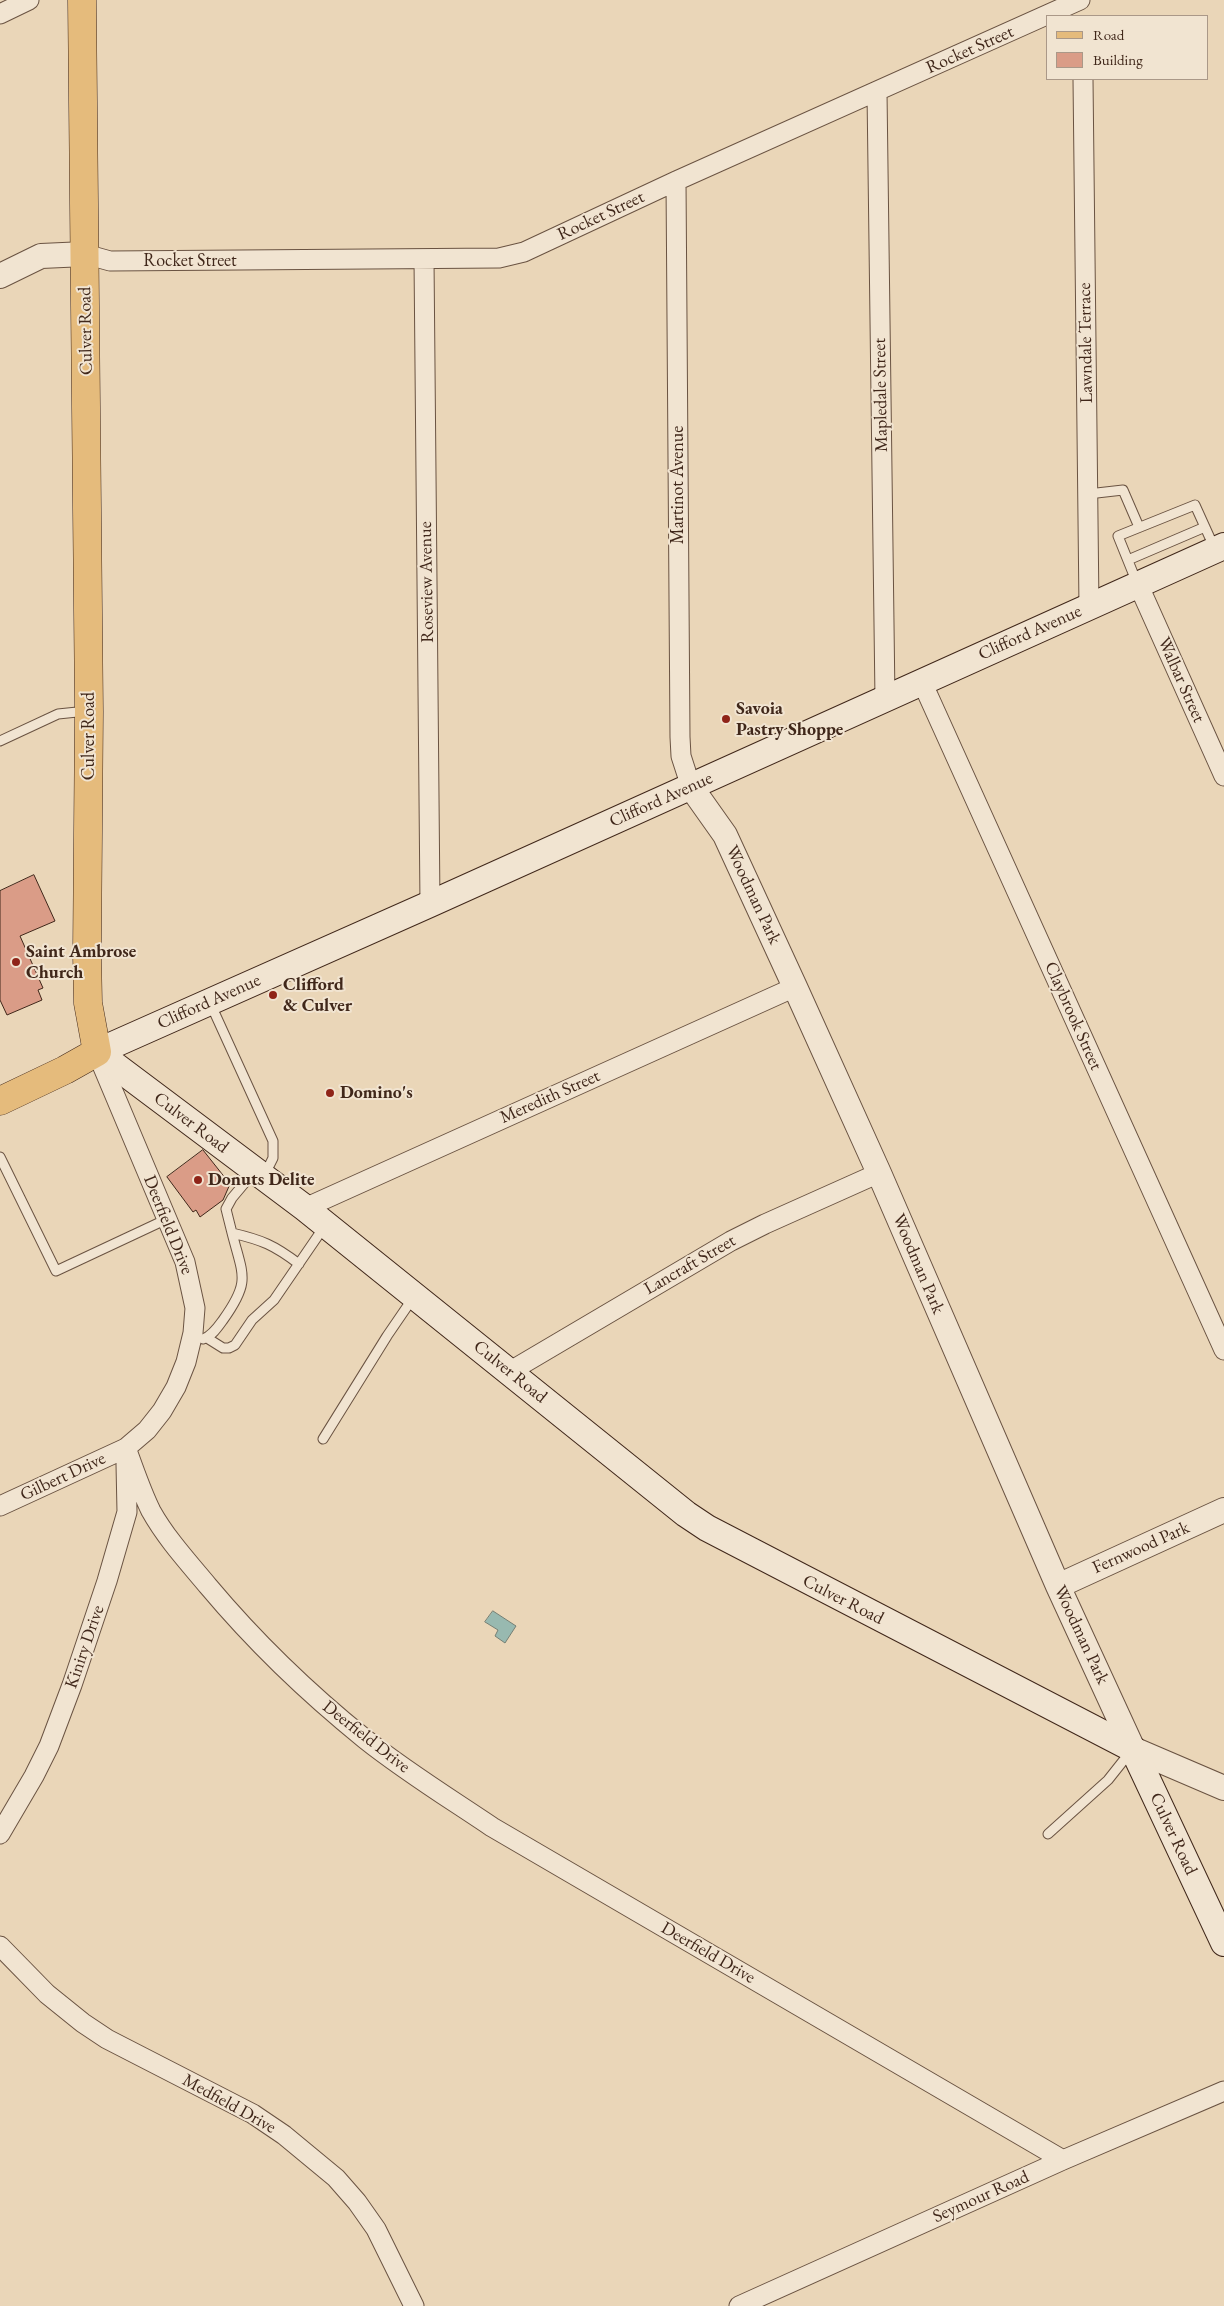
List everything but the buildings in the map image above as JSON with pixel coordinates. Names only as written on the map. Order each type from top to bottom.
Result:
[{"type":"main road","name":"Culver Road","points":[[82,0],[90,711],[87,954],[88,1003],[97,1052],[326,1224],[686,1514],[707,1528],[1133,1749],[1224,1943]]},
{"type":"main road","name":"Clifford Avenue","points":[[97,1052],[210,1003],[1089,607],[1138,584],[1215,541]]},
{"type":"main road","points":[[0,1101],[65,1070],[97,1052]]},
{"type":"street","points":[[0,14],[29,0]]},
{"type":"street","points":[[1081,0],[1083,15]]},
{"type":"street","name":"Rocket Street","points":[[1048,15],[1081,0]]},
{"type":"street","name":"Rocket Street","points":[[85,254],[110,261],[499,258],[524,252],[676,181],[1046,16]]},
{"type":"street","name":"Lawndale Terrace","points":[[1083,80],[1089,607]]},
{"type":"street","name":"Mapledale Street","points":[[877,92],[885,699]]},
{"type":"street","name":"Martinot Avenue","points":[[676,181],[680,737],[681,756],[691,787]]},
{"type":"street","points":[[0,276],[41,256],[85,254]]},
{"type":"street","name":"Roseview Avenue","points":[[424,259],[430,904]]},
{"type":"street","name":"Walbar Street","points":[[1138,584],[1224,776]]},
{"type":"street","name":"Claybrook Street","points":[[922,682],[1224,1350]]},
{"type":"street","name":"Woodman Park","points":[[691,787],[725,835],[795,987],[879,1173],[1058,1586],[1133,1749]]},
{"type":"street","name":"Meredith Street","points":[[305,1208],[795,987]]},
{"type":"street","name":"Deerfield Drive","points":[[97,1052],[185,1262],[191,1284],[199,1340],[162,1411],[147,1430],[126,1448],[140,1487],[152,1512],[186,1560],[233,1616],[312,1695],[366,1740],[425,1783],[492,1827],[1063,2160]]},
{"type":"street","name":"Lancraft Street","points":[[509,1372],[730,1242],[764,1224],[879,1173]]},
{"type":"street","name":"Gilbert Drive","points":[[0,1506],[126,1448]]},
{"type":"street","name":"Kiniry Drive","points":[[0,1834],[49,1746],[107,1581],[127,1512],[126,1448]]},
{"type":"street","name":"Fernwood Park","points":[[1058,1586],[1224,1510]]},
{"type":"street","points":[[1133,1749],[1224,1788]]},
{"type":"street","name":"Medfield Drive","points":[[0,1946],[47,1994],[83,2023],[107,2039],[253,2114],[284,2135],[336,2178],[376,2229],[414,2306]]},
{"type":"street","name":"Seymour Road","points":[[739,2306],[1063,2160],[1224,2091]]},
{"type":"lane","points":[[1088,494],[1123,490],[1139,528]]},
{"type":"lane","points":[[1128,560],[1215,541],[1195,505],[1118,536],[1128,560],[1138,584]]},
{"type":"lane","points":[[0,741],[58,714],[90,711]]},
{"type":"lane","points":[[199,1340],[221,1322],[242,1292],[243,1278],[226,1209],[232,1198],[259,1174],[273,1158],[274,1141],[210,1003]]},
{"type":"lane","points":[[0,1157],[56,1271],[167,1219]]},
{"type":"lane","points":[[199,1340],[223,1348],[235,1345],[252,1320],[274,1300],[326,1224]]},
{"type":"lane","points":[[232,1233],[262,1240],[280,1249],[299,1264]]},
{"type":"lane","points":[[323,1439],[414,1296]]},
{"type":"lane","points":[[1048,1834],[1108,1780],[1133,1749]]},
{"type":"water","points":[[493,1611],[516,1626],[505,1643],[495,1636],[498,1630],[485,1622]]},
{"type":"place","name":"Savoia Pastry Shoppe","points":[[726,719]]},
{"type":"place","name":"Saint Ambrose Church","points":[[16,962]]},
{"type":"place","name":"Clifford & Culver","points":[[273,995]]},
{"type":"place","name":"Domino's","points":[[330,1093]]},
{"type":"place","name":"Donuts Delite","points":[[198,1180]]}]
